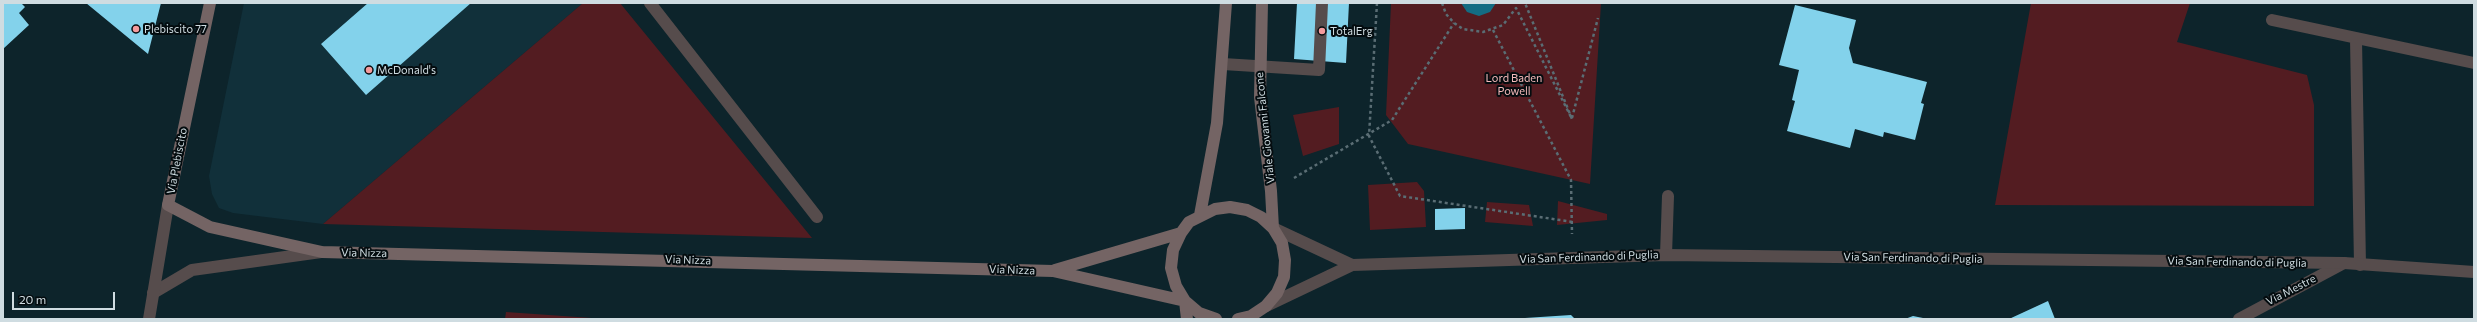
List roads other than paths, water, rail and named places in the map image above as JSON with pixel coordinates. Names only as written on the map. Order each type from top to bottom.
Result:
[{"type":"main road","name":"Via Plebiscito","points":[[168,205],[210,3]]},
{"type":"main road","points":[[1200,215],[1217,123],[1223,64],[1226,3]]},
{"type":"main road","name":"Viale Giovanni Falcone","points":[[1262,3],[1259,66],[1260,97],[1272,192],[1273,228]]},
{"type":"main road","name":"Via Nizza","points":[[168,205],[210,227],[322,252],[1054,271],[1185,301]]},
{"type":"main road","points":[[1216,319],[1199,313],[1185,301],[1176,286],[1171,268],[1173,250],[1181,233],[1189,222],[1200,215],[1222,208],[1247,210],[1261,217],[1273,228],[1282,243],[1285,260],[1284,277],[1277,293],[1266,306],[1251,316],[1238,319]]},
{"type":"main road","name":"Via Nizza","points":[[1054,271],[1181,233]]},
{"type":"main road","points":[[1185,301],[1187,319]]},
{"type":"main road","points":[[1266,306],[1266,319]]},
{"type":"street","points":[[650,3],[817,217]]},
{"type":"street","points":[[1223,64],[1319,70],[1322,3]]},
{"type":"street","points":[[2272,20],[2474,63]]},
{"type":"street","points":[[2356,39],[2360,264]]},
{"type":"street","points":[[1666,255],[1668,196]]},
{"type":"street","name":"Via Plebiscito","points":[[149,319],[168,205]]},
{"type":"street","name":"Via San Ferdinando di Puglia","points":[[1273,228],[1352,265]]},
{"type":"street","name":"Via Nizza","points":[[153,293],[192,270],[322,252]]},
{"type":"street","name":"Via San Ferdinando di Puglia","points":[[1266,306],[1352,265],[1569,257],[1666,255],[2344,263],[2474,272]]},
{"type":"street","name":"Via Mestre","points":[[2243,318],[2344,263]]},
{"type":"water","points":[[1461,3],[1496,3],[1490,12],[1479,16],[1467,12]]},
{"type":"place","name":"Plebiscito 77","points":[[136,29]]},
{"type":"place","name":"TotalErg","points":[[1322,31]]},
{"type":"place","name":"McDonald's","points":[[369,70]]},
{"type":"park label","name":"Lord Baden Powell","points":[[1514,84]]}]
